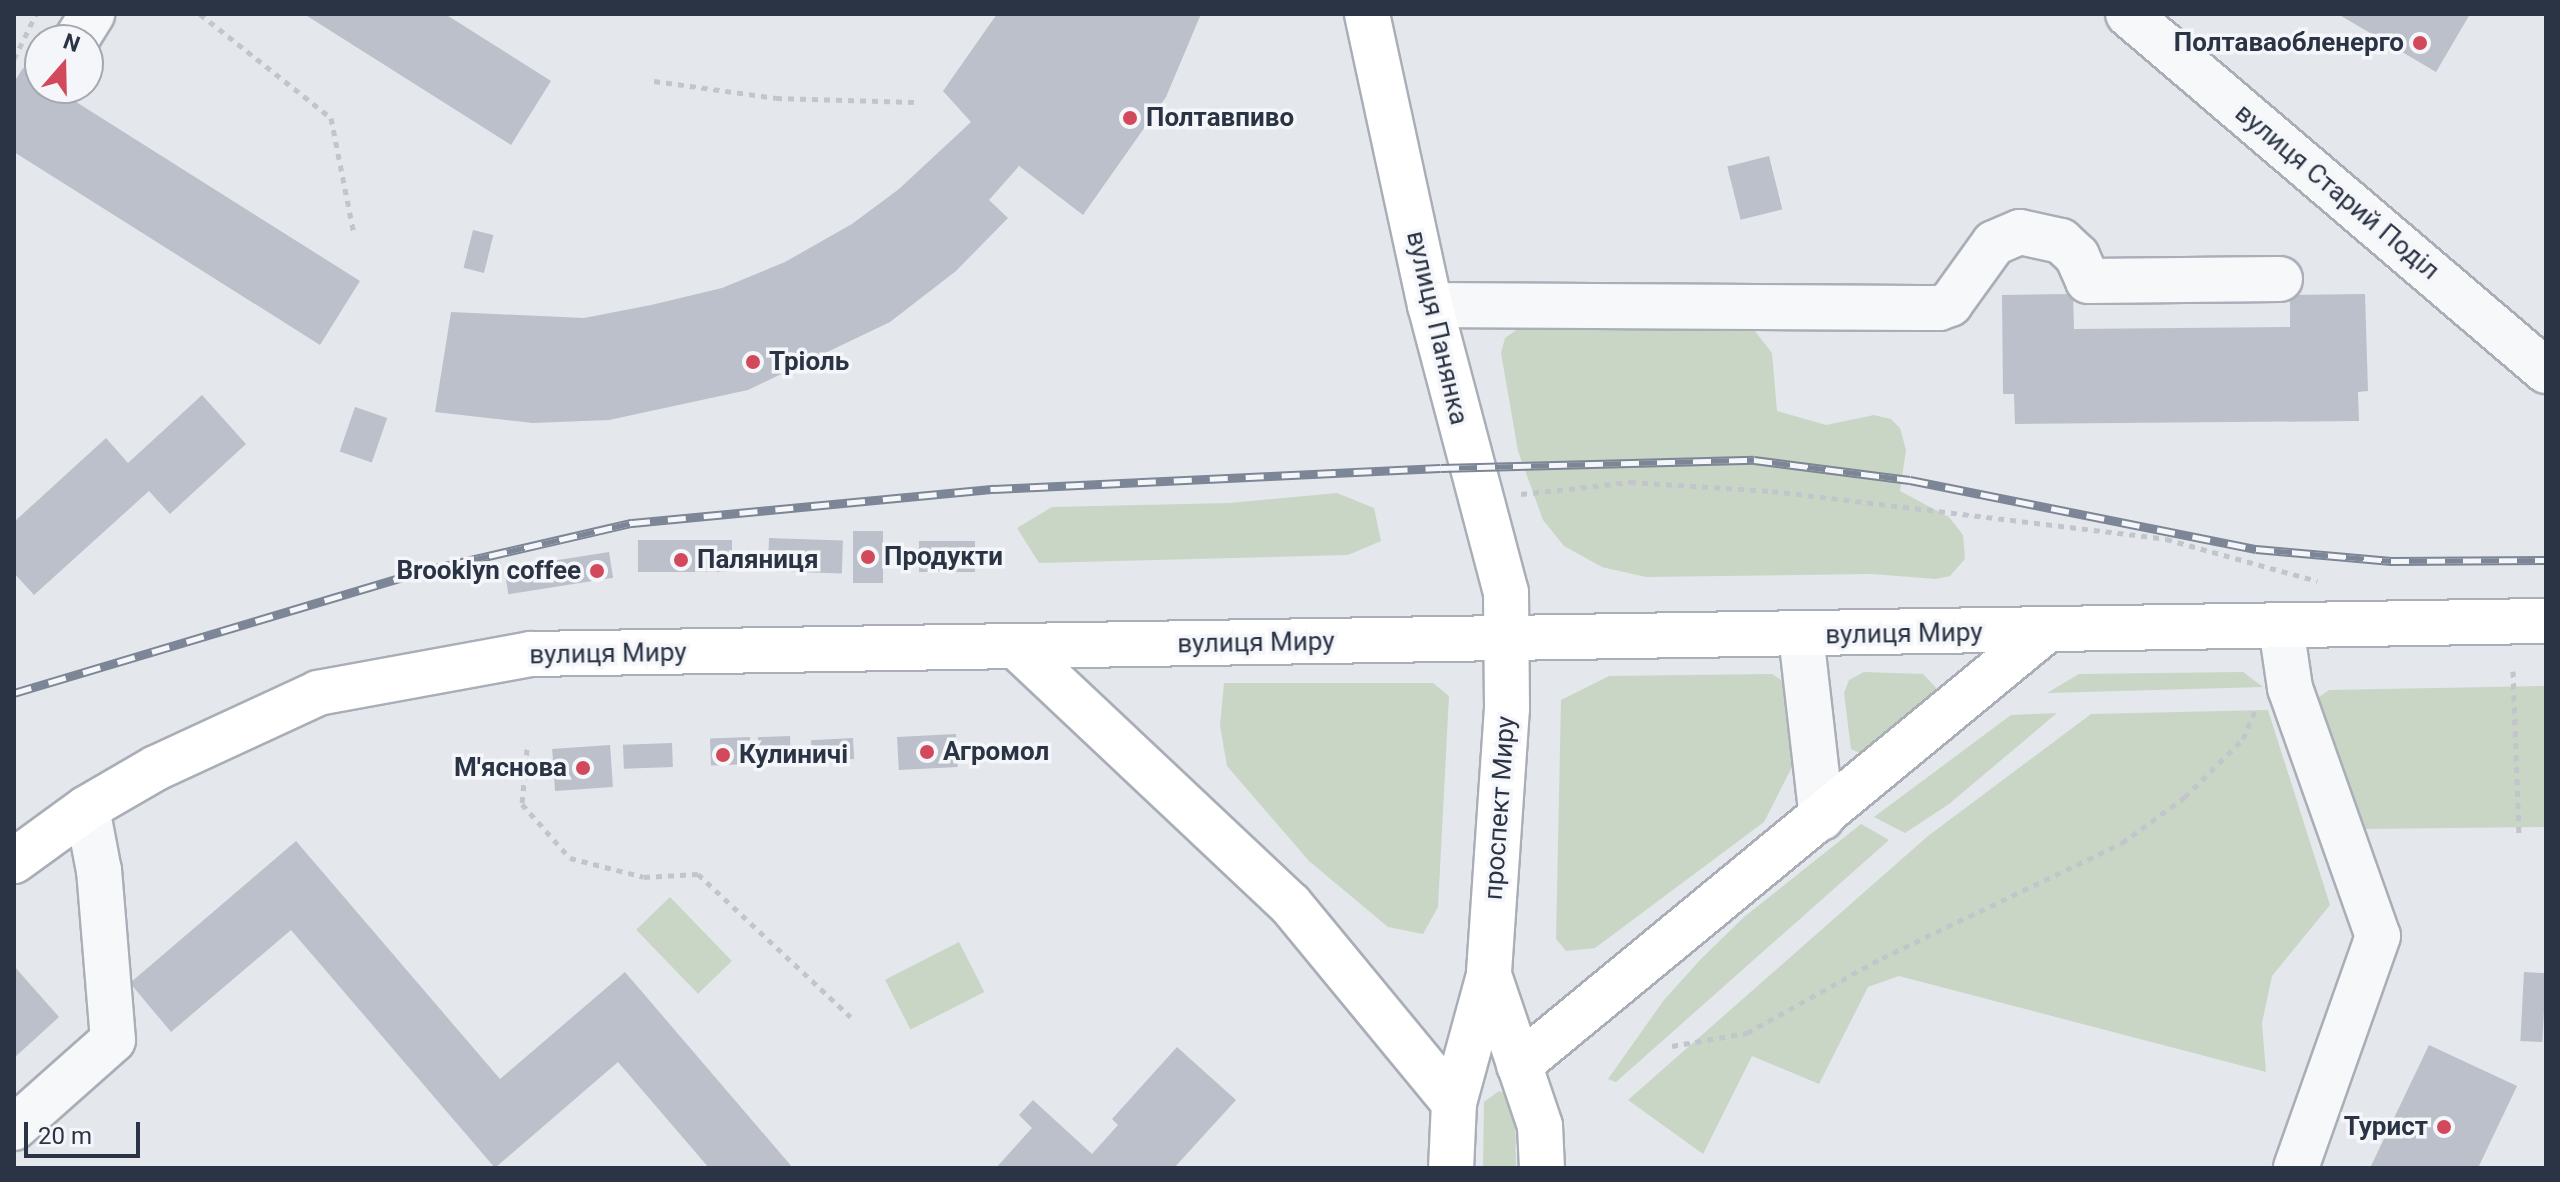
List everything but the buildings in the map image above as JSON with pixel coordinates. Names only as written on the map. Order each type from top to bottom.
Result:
[{"type":"main road","name":"вулиця Панянка","points":[[1367,14],[1430,305],[1506,592],[1507,640]]},
{"type":"main road","name":"вулиця Миру","points":[[14,861],[87,808],[156,768],[318,693],[530,654],[2044,632],[2546,621]]},
{"type":"main road","points":[[1519,1065],[2044,632]]},
{"type":"main road","name":"проспект Миру","points":[[1451,1168],[1454,1103],[1489,975],[1507,640]]},
{"type":"main road","points":[[1017,647],[1290,904],[1454,1103]]},
{"type":"main road","name":"проспект Миру","points":[[1489,975],[1540,1126],[1542,1168]]},
{"type":"street","name":"вулиця Старий Поділ","points":[[2128,14],[2546,371]]},
{"type":"street","points":[[1430,305],[1939,308],[1950,304],[1994,243],[2020,232],[2061,241],[2077,256],[2088,281],[2280,279]]},
{"type":"street","points":[[2281,627],[2290,688],[2378,936],[2296,1168]]},
{"type":"street","points":[[1801,635],[1822,818]]},
{"type":"street","points":[[14,1128],[113,1040],[99,871],[87,808]]},
{"type":"path","points":[[14,59],[36,14]]},
{"type":"path","points":[[200,14],[331,118],[354,234]]},
{"type":"path","points":[[654,81],[776,98],[914,102]]},
{"type":"path","points":[[1516,495],[1630,482],[1772,491],[2166,539],[2323,584]]},
{"type":"path","points":[[2513,671],[2519,837]]},
{"type":"path","points":[[1672,1046],[1747,1033],[1882,958],[2122,843],[2185,797],[2243,739],[2257,706]]},
{"type":"path","points":[[527,749],[522,804],[570,858],[644,877],[698,874],[851,1017]]},
{"type":"green space","points":[[1522,326],[1754,330],[1772,353],[1777,411],[1826,425],[1874,415],[1891,419],[1900,428],[1906,450],[1900,491],[1949,517],[1963,535],[1965,559],[1950,576],[1936,579],[1872,574],[1646,577],[1602,567],[1564,546],[1543,520],[1518,451],[1501,353],[1505,338]]},
{"type":"green space","points":[[1337,493],[1374,508],[1381,541],[1348,555],[1039,563],[1017,528],[1052,507],[1230,503]]},
{"type":"green space","points":[[1864,672],[1923,674],[1940,692],[1862,754],[1851,749],[1844,693],[1849,680]]},
{"type":"green space","points":[[2243,672],[2263,687],[2047,693],[2079,674]]},
{"type":"green space","points":[[1772,674],[1795,689],[1800,751],[1764,822],[1595,948],[1566,951],[1556,939],[1561,700],[1609,676]]},
{"type":"green space","points":[[1224,683],[1433,683],[1449,696],[1438,907],[1423,934],[1388,927],[1309,861],[1227,766],[1220,726]]},
{"type":"green space","points":[[2546,686],[2546,827],[2360,829],[2315,700],[2329,690]]},
{"type":"green space","points":[[2268,710],[2330,905],[2272,976],[2262,1023],[2266,1072],[1899,976],[1868,987],[1819,1084],[1752,1056],[1703,1154],[1628,1100],[1928,836],[2091,714]]},
{"type":"green space","points":[[2057,713],[1949,804],[1905,833],[1874,817],[2011,715]]},
{"type":"green space","points":[[1861,824],[1889,840],[1616,1082],[1608,1079],[1664,1000],[1701,959],[1744,917]]},
{"type":"green space","points":[[670,897],[732,961],[698,994],[636,930]]},
{"type":"green space","points":[[959,942],[984,992],[910,1030],[885,980]]},
{"type":"green space","points":[[1499,1091],[1515,1098],[1516,1168],[1483,1168],[1484,1102]]},
{"type":"railway","points":[[14,693],[419,572],[632,523],[994,489],[1441,468],[1754,460],[1910,480],[2256,549],[2391,561],[2546,560]]},
{"type":"place","name":"Полтаваобленерго","points":[[2420,43]]},
{"type":"place","name":"Полтавпиво","points":[[1130,118]]},
{"type":"place","name":"Тріоль","points":[[753,362]]},
{"type":"place","name":"Продукти","points":[[868,557]]},
{"type":"place","name":"Паляниця","points":[[681,560]]},
{"type":"place","name":"Brooklyn coffee","points":[[597,571]]},
{"type":"place","name":"Агромол","points":[[927,752]]},
{"type":"place","name":"Кулиничі","points":[[723,755]]},
{"type":"place","name":"М'яснова","points":[[583,768]]},
{"type":"place","name":"Турист","points":[[2444,1127]]}]
